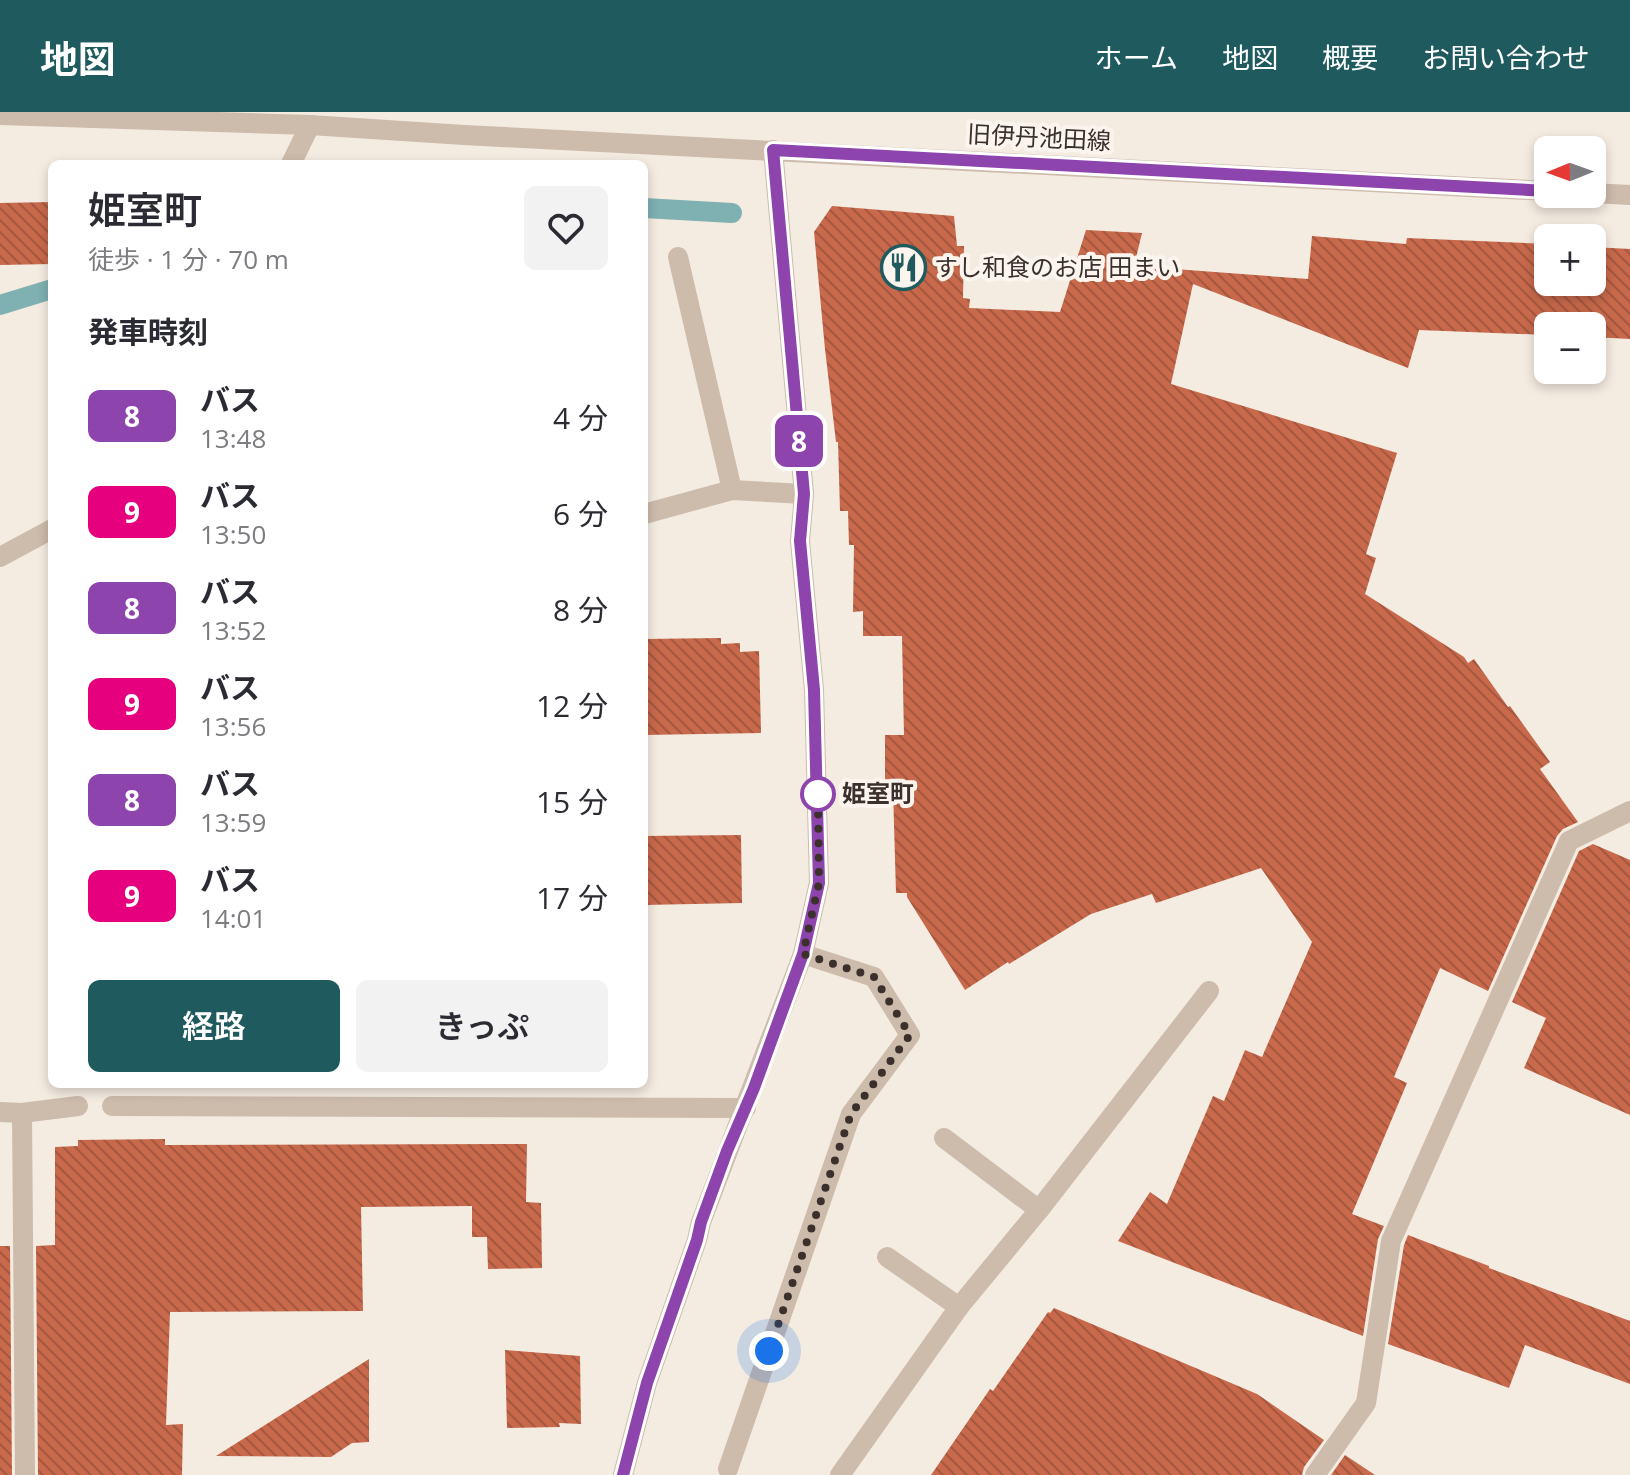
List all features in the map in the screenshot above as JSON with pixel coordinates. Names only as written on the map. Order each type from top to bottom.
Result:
[{"type":"street","name":"旧伊丹池田線","points":[[0,115],[310,125],[1534,190]]},
{"type":"street","points":[[293,160],[310,125]]},
{"type":"street","points":[[623,1475],[647,1383],[706,1208],[803,954],[819,883],[814,690],[800,541],[804,494],[773,150]]},
{"type":"street","points":[[1606,194],[1630,195]]},
{"type":"street","points":[[678,257],[732,490]]},
{"type":"street","points":[[648,513],[732,490],[804,494]]},
{"type":"street","points":[[0,557],[48,531]]},
{"type":"street","points":[[1315,1475],[1366,1403],[1391,1241],[1569,841],[1630,811]]},
{"type":"street","points":[[728,1469],[851,1114],[910,1035],[874,977],[803,954]]},
{"type":"street","points":[[840,1475],[959,1307],[1039,1210],[1209,991]]},
{"type":"street","points":[[0,1112],[22,1113],[78,1106]]},
{"type":"street","points":[[112,1106],[746,1108]]},
{"type":"street","points":[[22,1113],[25,1475]]},
{"type":"street","points":[[944,1138],[1039,1210]]},
{"type":"street","points":[[887,1257],[959,1307]]},
{"type":"building","points":[[48,202],[48,264],[0,265],[0,203]]},
{"type":"building","points":[[832,206],[954,216],[957,246],[964,246],[963,298],[970,299],[969,308],[1060,312],[1086,230],[1142,233],[1134,266],[1308,279],[1312,236],[1406,244],[1407,238],[1534,243],[1534,296],[1606,296],[1606,248],[1630,249],[1630,339],[1606,338],[1606,312],[1534,312],[1534,334],[1419,330],[1408,368],[1193,284],[1171,384],[1397,453],[1366,554],[1376,558],[1365,594],[1464,657],[1468,663],[1474,659],[1550,762],[1540,769],[1578,822],[1563,829],[1557,836],[1488,991],[1440,968],[1394,1077],[1407,1083],[1352,1214],[1384,1226],[1378,1239],[1363,1336],[1118,1241],[1150,1192],[1167,1204],[1213,1096],[1224,1101],[1245,1050],[1262,1057],[1312,942],[1261,868],[1156,903],[1152,894],[1091,914],[965,990],[907,893],[896,893],[893,789],[885,789],[885,735],[904,735],[902,636],[863,636],[863,611],[853,612],[854,545],[849,545],[848,511],[840,511],[838,442],[814,232]]},
{"type":"building","points":[[721,638],[721,644],[740,643],[740,652],[759,651],[761,733],[648,735],[648,639]]},
{"type":"building","points":[[741,835],[742,903],[648,905],[648,836]]},
{"type":"building","points":[[1593,844],[1630,860],[1630,1115],[1524,1068],[1546,1018],[1512,1002],[1579,851]]},
{"type":"building","points":[[165,1139],[165,1145],[527,1144],[526,1202],[541,1203],[542,1268],[488,1269],[487,1237],[472,1237],[472,1206],[361,1207],[363,1311],[170,1312],[166,1425],[183,1424],[182,1475],[38,1475],[36,1246],[55,1245],[55,1147],[78,1146],[78,1140]]},
{"type":"building","points":[[1408,1235],[1630,1321],[1630,1384],[1525,1345],[1509,1388],[1388,1344]]},
{"type":"building","points":[[0,1246],[10,1246],[12,1475],[0,1475]]},
{"type":"building","points":[[1054,1308],[1257,1394],[1324,1440],[1304,1467],[1302,1475],[931,1475],[990,1389],[993,1391],[1048,1312]]},
{"type":"building","points":[[505,1350],[580,1356],[581,1424],[507,1428]]},
{"type":"building","points":[[369,1359],[369,1442],[352,1443],[331,1457],[216,1456]]},
{"type":"building","points":[[1345,1455],[1375,1475],[1331,1475]]},
{"type":"waterway","points":[[648,208],[732,213]]},
{"type":"waterway","points":[[0,305],[48,290]]},
{"type":"bus line","name":"8","points":[[623,1475],[647,1383],[701,1222],[803,954],[819,883],[814,690],[800,541],[804,494],[773,150],[1534,190]]},
{"type":"place","name":"すし和食のお店 田まい","points":[[903,268]]},
{"type":"place","name":"姫室町","points":[[818,794]]},
{"type":"route","points":[[769,1351],[851,1114],[910,1035],[874,977],[803,954],[819,883],[818,794]]}]
